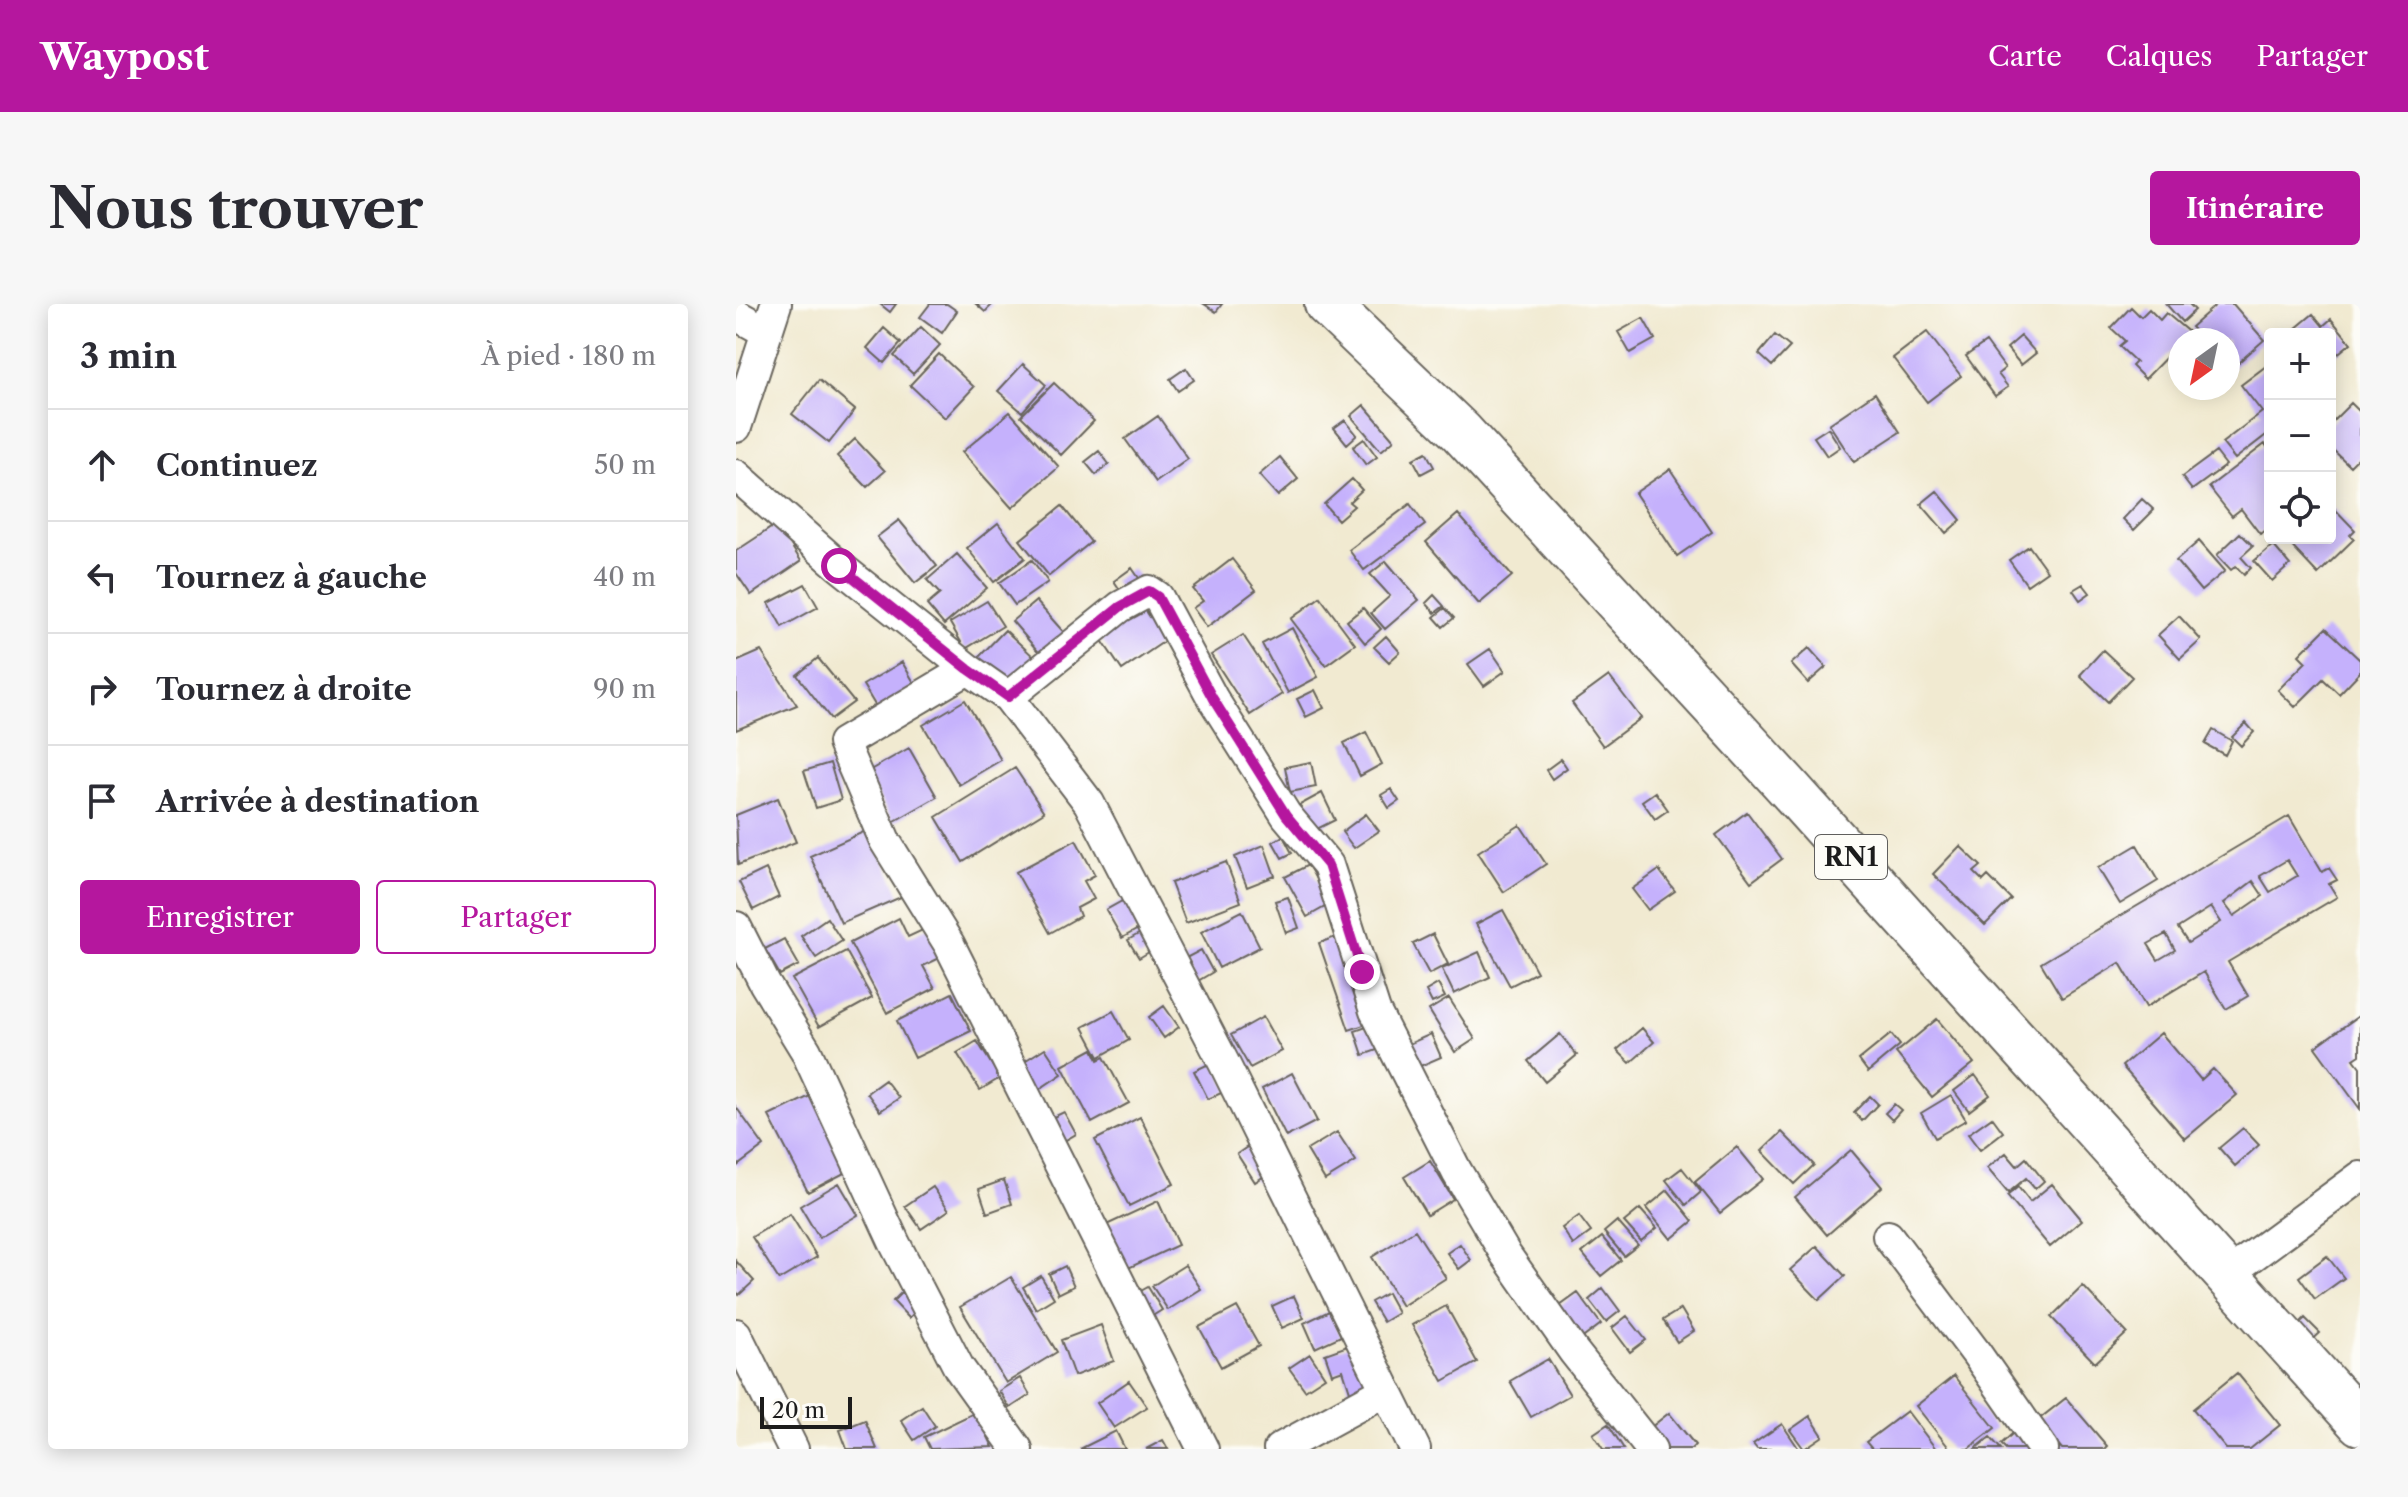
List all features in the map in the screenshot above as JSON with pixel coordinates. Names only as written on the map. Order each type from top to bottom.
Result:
[{"type":"highway","name":"RN1","points":[[1327,304],[1461,432],[1785,784],[2360,1423]]},
{"type":"street","points":[[736,315],[771,318],[736,427]]},
{"type":"street","points":[[736,475],[839,566],[1008,697],[1089,803],[1224,1063],[1415,1449]]},
{"type":"street","points":[[1008,697],[1120,607],[1144,592],[1149,591],[1158,597],[1213,699],[1278,803],[1328,865],[1375,1011],[1457,1172],[1515,1267],[1574,1352],[1651,1449]]},
{"type":"street","points":[[968,669],[843,743],[885,841],[949,944],[1203,1449]]},
{"type":"street","points":[[736,927],[765,984],[806,1051],[895,1244],[959,1368],[1017,1449]]},
{"type":"street","points":[[2228,1274],[2360,1177]]},
{"type":"street","points":[[1888,1236],[2043,1449]]},
{"type":"street","points":[[736,1334],[793,1449]]},
{"type":"street","points":[[1279,1449],[1385,1391]]},
{"type":"building","points":[[880,304],[896,304],[890,312]]},
{"type":"building","points":[[930,304],[947,304],[957,311],[942,333],[920,317]]},
{"type":"building","points":[[976,304],[993,304],[985,312]]},
{"type":"building","points":[[1204,304],[1222,304],[1216,312]]},
{"type":"building","points":[[2166,304],[2189,304],[2195,310],[2182,322]]},
{"type":"building","points":[[2217,304],[2233,304],[2264,340],[2240,361],[2240,328],[2191,327]]},
{"type":"building","points":[[2131,307],[2141,317],[2149,309],[2160,320],[2166,313],[2184,328],[2168,328],[2168,355],[2145,379],[2132,366],[2136,362],[2119,346],[2125,341],[2111,328]]},
{"type":"building","points":[[2313,314],[2323,326],[2331,319],[2351,343],[2336,355],[2336,328],[2296,328]]},
{"type":"building","points":[[1643,318],[1655,339],[1630,353],[1618,332]]},
{"type":"building","points":[[921,327],[940,345],[913,374],[894,356]]},
{"type":"building","points":[[884,328],[901,343],[884,363],[867,348]]},
{"type":"building","points":[[1927,332],[1961,376],[1927,402],[1893,358]]},
{"type":"building","points":[[1775,335],[1790,347],[1772,366],[1759,354]]},
{"type":"building","points":[[2021,336],[2036,353],[2021,365],[2007,348]]},
{"type":"building","points":[[1986,342],[2005,368],[1998,374],[2008,387],[1995,396],[1966,356]]},
{"type":"building","points":[[939,354],[974,387],[945,418],[910,385]]},
{"type":"building","points":[[1023,364],[1046,385],[1022,412],[998,391]]},
{"type":"building","points":[[1186,368],[1194,380],[1178,391],[1170,379]]},
{"type":"building","points":[[2264,368],[2264,437],[2235,459],[2222,443],[2262,412],[2241,385]]},
{"type":"building","points":[[819,380],[855,410],[829,443],[792,414]]},
{"type":"building","points":[[1054,383],[1094,421],[1061,455],[1021,416]]},
{"type":"building","points":[[1875,393],[1900,432],[1854,462],[1829,424]]},
{"type":"building","points":[[2351,403],[2360,412],[2360,456],[2350,466],[2336,453],[2336,418]]},
{"type":"building","points":[[1364,405],[1394,440],[1381,451],[1351,416]]},
{"type":"building","points":[[1010,412],[1059,467],[1012,508],[962,452]]},
{"type":"building","points":[[1158,416],[1188,459],[1156,482],[1125,439]]},
{"type":"building","points":[[1345,420],[1357,435],[1347,444],[1334,428]]},
{"type":"building","points":[[1828,428],[1840,447],[1827,456],[1814,437]]},
{"type":"building","points":[[855,439],[885,471],[867,487],[837,456]]},
{"type":"building","points":[[1364,439],[1377,457],[1366,465],[1353,447]]},
{"type":"building","points":[[2264,445],[2264,531],[2260,534],[2241,509],[2232,516],[2209,487]]},
{"type":"building","points":[[1099,451],[1109,464],[1096,475],[1085,462]]},
{"type":"building","points":[[1426,452],[1434,467],[1421,474],[1413,459]]},
{"type":"building","points":[[2216,452],[2226,465],[2192,490],[2182,477]]},
{"type":"building","points":[[1280,457],[1298,479],[1278,496],[1259,475]]},
{"type":"building","points":[[1670,469],[1712,532],[1677,556],[1635,493]]},
{"type":"building","points":[[1352,479],[1362,490],[1349,502],[1354,506],[1338,520],[1324,504]]},
{"type":"building","points":[[1937,491],[1961,520],[1946,533],[1921,504]]},
{"type":"building","points":[[2142,499],[2154,510],[2134,530],[2123,519]]},
{"type":"building","points":[[1410,504],[1425,525],[1364,570],[1349,550]]},
{"type":"building","points":[[1062,506],[1091,542],[1049,576],[1020,540]]},
{"type":"building","points":[[2336,510],[2355,530],[2350,535],[2354,539],[2318,574],[2290,544],[2336,544]]},
{"type":"building","points":[[1458,514],[1512,576],[1479,604],[1426,542]]},
{"type":"building","points":[[899,520],[937,566],[915,583],[877,537]]},
{"type":"building","points":[[998,523],[1025,558],[994,582],[967,548]]},
{"type":"building","points":[[777,524],[801,561],[751,595],[736,573],[736,551]]},
{"type":"building","points":[[2240,533],[2253,546],[2241,557],[2251,568],[2244,575],[2236,566],[2231,570],[2217,555]]},
{"type":"building","points":[[2199,541],[2225,571],[2201,591],[2176,561]]},
{"type":"building","points":[[2273,545],[2290,565],[2272,581],[2254,561]]},
{"type":"building","points":[[2029,546],[2047,571],[2027,585],[2009,560]]},
{"type":"building","points":[[957,554],[987,588],[944,625],[927,605],[940,594],[927,580]]},
{"type":"building","points":[[1232,559],[1256,590],[1207,627],[1193,608],[1203,601],[1193,589]]},
{"type":"building","points":[[1032,560],[1048,582],[1015,605],[999,583]]},
{"type":"building","points":[[1386,561],[1419,600],[1385,629],[1371,613],[1390,596],[1370,574]]},
{"type":"building","points":[[1132,568],[1143,584],[1125,597],[1114,581]]},
{"type":"building","points":[[805,584],[818,607],[782,627],[769,603]]},
{"type":"building","points":[[2083,584],[2090,593],[2080,600],[2073,590]]},
{"type":"building","points":[[1434,595],[1444,606],[1435,613],[1426,603]]},
{"type":"building","points":[[1320,597],[1355,644],[1326,665],[1291,619]]},
{"type":"building","points":[[987,601],[1003,626],[965,649],[950,623]]},
{"type":"building","points":[[1036,601],[1067,636],[1043,657],[1012,621]]},
{"type":"building","points":[[1141,603],[1150,617],[1156,613],[1172,636],[1122,670],[1097,633]]},
{"type":"building","points":[[1363,608],[1381,629],[1365,643],[1347,621]]},
{"type":"building","points":[[1445,608],[1454,618],[1443,627],[1434,617]]},
{"type":"building","points":[[2179,616],[2201,640],[2180,659],[2158,635]]},
{"type":"building","points":[[1292,628],[1318,677],[1288,693],[1262,644]]},
{"type":"building","points":[[2326,628],[2360,660],[2360,672],[2339,694],[2323,679],[2295,707],[2278,690],[2306,662],[2299,655]]},
{"type":"building","points":[[1005,630],[1035,658],[1007,688],[977,659]]},
{"type":"building","points":[[1243,635],[1282,694],[1250,715],[1211,655]]},
{"type":"building","points":[[1386,636],[1400,652],[1389,662],[1374,647]]},
{"type":"building","points":[[1809,648],[1826,667],[1808,683],[1791,664]]},
{"type":"building","points":[[1490,649],[1505,671],[1484,686],[1468,664]]},
{"type":"building","points":[[2103,650],[2132,677],[2108,702],[2080,675]]},
{"type":"building","points":[[761,651],[797,705],[736,730],[736,662]]},
{"type":"building","points":[[818,658],[854,702],[831,719],[797,675]]},
{"type":"building","points":[[902,662],[916,686],[878,710],[863,685]]},
{"type":"building","points":[[1609,676],[1641,718],[1603,746],[1572,703]]},
{"type":"building","points":[[1315,690],[1324,708],[1306,717],[1297,699]]},
{"type":"building","points":[[965,700],[1001,760],[959,785],[923,725]]},
{"type":"building","points":[[2246,723],[2254,732],[2241,746],[2232,737]]},
{"type":"building","points":[[2213,730],[2232,741],[2225,755],[2205,744]]},
{"type":"building","points":[[1366,732],[1382,764],[1360,776],[1344,743]]},
{"type":"building","points":[[909,748],[937,797],[893,822],[865,773]]},
{"type":"building","points":[[1561,759],[1567,768],[1552,779],[1546,770]]},
{"type":"building","points":[[1311,762],[1316,787],[1290,792],[1285,767]]},
{"type":"building","points":[[830,763],[841,800],[816,808],[804,771]]},
{"type":"building","points":[[1015,768],[1044,812],[963,862],[936,817]]},
{"type":"building","points":[[1391,789],[1399,801],[1389,808],[1381,795]]},
{"type":"building","points":[[1655,792],[1668,810],[1655,819],[1642,801]]},
{"type":"building","points":[[1322,793],[1335,820],[1311,832],[1298,806]]},
{"type":"building","points":[[778,798],[796,842],[738,865],[736,815]]},
{"type":"building","points":[[1747,812],[1782,859],[1751,882],[1716,835]]},
{"type":"building","points":[[1366,814],[1379,831],[1354,848],[1342,832]]},
{"type":"building","points":[[2289,816],[2322,872],[2329,868],[2337,880],[2329,884],[2337,897],[2228,962],[2248,996],[2226,1009],[2204,972],[2146,1007],[2120,963],[2062,998],[2041,963]],"holes":[[[2287,860],[2297,876],[2270,892],[2260,876]],[[2253,881],[2263,896],[2234,916],[2224,903]],[[2211,907],[2221,922],[2188,943],[2178,928]],[[2166,934],[2175,950],[2158,960],[2148,944]]]},
{"type":"building","points":[[1520,825],[1546,864],[1504,892],[1478,852]]},
{"type":"building","points":[[870,829],[901,897],[841,923],[810,856]]},
{"type":"building","points":[[1283,836],[1292,853],[1282,858],[1273,842]]},
{"type":"building","points":[[1076,840],[1095,875],[1084,881],[1094,899],[1077,908],[1080,916],[1050,933],[1016,872]]},
{"type":"building","points":[[1264,845],[1275,876],[1247,887],[1235,857]]},
{"type":"building","points":[[2137,845],[2158,881],[2120,904],[2098,868]]},
{"type":"building","points":[[1960,846],[1981,866],[1974,872],[1983,881],[1988,876],[2011,899],[1985,925],[1933,874]]},
{"type":"building","points":[[1226,862],[1241,902],[1186,923],[1171,883]]},
{"type":"building","points":[[1308,865],[1330,904],[1307,917],[1285,877]]},
{"type":"building","points":[[766,869],[779,897],[753,910],[739,882]]},
{"type":"building","points":[[1659,870],[1675,891],[1648,910],[1632,889]]},
{"type":"building","points":[[1131,896],[1147,924],[1122,938],[1106,910]]},
{"type":"building","points":[[1288,897],[1299,928],[1286,933],[1275,901]]},
{"type":"building","points":[[1503,910],[1537,972],[1510,986],[1476,924]]},
{"type":"building","points":[[1242,911],[1260,947],[1219,968],[1201,932]]},
{"type":"building","points":[[827,918],[842,941],[816,958],[801,936]]},
{"type":"building","points":[[899,918],[908,937],[929,927],[944,956],[923,966],[935,988],[887,1013],[850,943]]},
{"type":"building","points":[[1144,931],[1154,949],[1139,958],[1128,940]]},
{"type":"building","points":[[1433,934],[1448,964],[1429,974],[1413,944]]},
{"type":"building","points":[[1341,935],[1373,1022],[1349,1030],[1319,943]]},
{"type":"building","points":[[784,939],[799,965],[780,975],[765,949]]},
{"type":"building","points":[[1201,950],[1213,972],[1196,982],[1184,959]]},
{"type":"building","points":[[846,951],[872,998],[819,1027],[792,979]]},
{"type":"building","points":[[1479,952],[1490,977],[1454,994],[1442,969]]},
{"type":"building","points":[[1438,984],[1445,997],[1432,1003],[1426,991]]},
{"type":"building","points":[[952,993],[971,1031],[915,1058],[897,1021]]},
{"type":"building","points":[[1449,998],[1475,1039],[1455,1052],[1429,1010]]},
{"type":"building","points":[[1164,1006],[1179,1027],[1164,1038],[1149,1017]]},
{"type":"building","points":[[1113,1011],[1129,1040],[1099,1057],[1083,1027]]},
{"type":"building","points":[[2360,1015],[2360,1055],[2354,1059],[2360,1067],[2360,1109],[2315,1047]]},
{"type":"building","points":[[1263,1017],[1282,1051],[1250,1068],[1231,1035]]},
{"type":"building","points":[[1937,1019],[1974,1063],[1932,1097],[1896,1053]]},
{"type":"building","points":[[1375,1024],[1383,1048],[1363,1055],[1355,1031]]},
{"type":"building","points":[[1642,1028],[1654,1042],[1630,1063],[1617,1050]]},
{"type":"building","points":[[2161,1033],[2201,1080],[2213,1069],[2237,1095],[2185,1139],[2122,1066]]},
{"type":"building","points":[[1431,1034],[1441,1057],[1411,1070],[1402,1047]]},
{"type":"building","points":[[1560,1034],[1577,1055],[1545,1082],[1528,1061]]},
{"type":"building","points":[[1891,1034],[1900,1045],[1868,1072],[1859,1060]]},
{"type":"building","points":[[977,1041],[1000,1078],[980,1090],[957,1053]]},
{"type":"building","points":[[1045,1048],[1062,1074],[1029,1096],[1012,1069]]},
{"type":"building","points":[[1093,1049],[1098,1060],[1104,1057],[1129,1103],[1092,1123],[1062,1066]]},
{"type":"building","points":[[1215,1061],[1228,1090],[1208,1099],[1194,1071]]},
{"type":"building","points":[[1292,1073],[1317,1121],[1286,1137],[1262,1089]]},
{"type":"building","points":[[1975,1075],[1990,1095],[1969,1111],[1954,1091]]},
{"type":"building","points":[[885,1080],[899,1098],[880,1111],[867,1093]]},
{"type":"building","points":[[814,1094],[852,1169],[808,1192],[769,1116]]},
{"type":"building","points":[[1951,1095],[1966,1120],[1935,1138],[1921,1113]]},
{"type":"building","points":[[1870,1096],[1878,1104],[1862,1121],[1854,1112]]},
{"type":"building","points":[[1894,1104],[1901,1110],[1892,1120],[1885,1113]]},
{"type":"building","points":[[736,1107],[764,1146],[736,1167]]},
{"type":"building","points":[[1064,1112],[1076,1134],[1057,1145],[1045,1121]]},
{"type":"building","points":[[1140,1117],[1174,1184],[1129,1206],[1095,1140]]},
{"type":"building","points":[[1992,1117],[2003,1132],[1980,1150],[1968,1134]]},
{"type":"building","points":[[2243,1128],[2259,1145],[2235,1166],[2219,1148]]},
{"type":"building","points":[[1337,1132],[1356,1161],[1325,1180],[1307,1150]]},
{"type":"building","points":[[1782,1132],[1814,1165],[1794,1184],[1762,1151]]},
{"type":"building","points":[[1253,1143],[1272,1171],[1255,1182],[1237,1154]]},
{"type":"building","points":[[1737,1147],[1763,1179],[1720,1213],[1695,1182]]},
{"type":"building","points":[[1851,1150],[1882,1187],[1827,1235],[1795,1197]]},
{"type":"building","points":[[2006,1153],[2017,1166],[2026,1158],[2044,1181],[2035,1189],[2026,1178],[2008,1193],[1987,1168]]},
{"type":"building","points":[[1430,1161],[1453,1199],[1427,1215],[1404,1177]]},
{"type":"building","points":[[1682,1168],[1701,1192],[1686,1205],[1666,1180]]},
{"type":"building","points":[[1004,1180],[1012,1204],[987,1213],[979,1189]]},
{"type":"building","points":[[839,1183],[858,1215],[819,1238],[800,1206]]},
{"type":"building","points":[[2052,1184],[2082,1220],[2050,1247],[2007,1196],[2018,1187],[2030,1202]]},
{"type":"building","points":[[933,1187],[949,1210],[921,1229],[905,1206]]},
{"type":"building","points":[[1668,1190],[1693,1221],[1671,1239],[1646,1208]]},
{"type":"building","points":[[1158,1201],[1178,1245],[1122,1271],[1102,1227]]},
{"type":"building","points":[[1640,1209],[1657,1228],[1641,1241],[1624,1222]]},
{"type":"building","points":[[790,1214],[817,1257],[779,1280],[752,1237]]},
{"type":"building","points":[[1579,1216],[1591,1232],[1573,1245],[1562,1228]]},
{"type":"building","points":[[1617,1221],[1638,1245],[1624,1256],[1604,1232]]},
{"type":"building","points":[[1415,1230],[1446,1278],[1402,1306],[1372,1257]]},
{"type":"building","points":[[1602,1237],[1621,1260],[1601,1276],[1582,1253]]},
{"type":"building","points":[[1460,1244],[1471,1260],[1459,1269],[1447,1253]]},
{"type":"building","points":[[1817,1246],[1845,1276],[1819,1300],[1790,1270]]},
{"type":"building","points":[[2327,1256],[2344,1278],[2315,1299],[2299,1277]]},
{"type":"building","points":[[736,1261],[754,1281],[739,1295],[736,1291]]},
{"type":"building","points":[[1185,1265],[1201,1289],[1168,1310],[1152,1286]]},
{"type":"building","points":[[1065,1266],[1074,1286],[1058,1294],[1049,1274]]},
{"type":"building","points":[[1041,1276],[1054,1298],[1036,1309],[1023,1287]]},
{"type":"building","points":[[1011,1277],[1057,1352],[1006,1383],[960,1307]]},
{"type":"building","points":[[2083,1286],[2127,1333],[2095,1363],[2051,1317]]},
{"type":"building","points":[[907,1287],[923,1304],[909,1318],[893,1301]]},
{"type":"building","points":[[1148,1287],[1162,1310],[1146,1320],[1132,1296]]},
{"type":"building","points":[[1603,1288],[1620,1311],[1606,1322],[1589,1300]]},
{"type":"building","points":[[1387,1293],[1398,1313],[1383,1322],[1371,1302]]},
{"type":"building","points":[[1578,1293],[1601,1324],[1576,1343],[1553,1311]]},
{"type":"building","points":[[1294,1296],[1304,1318],[1282,1328],[1272,1306]]},
{"type":"building","points":[[1446,1306],[1477,1362],[1443,1381],[1412,1325]]},
{"type":"building","points":[[1237,1307],[1259,1346],[1221,1367],[1199,1327]]},
{"type":"building","points":[[1681,1309],[1694,1331],[1677,1342],[1663,1320]]},
{"type":"building","points":[[1329,1311],[1341,1336],[1315,1348],[1304,1323]]},
{"type":"building","points":[[1627,1316],[1646,1340],[1630,1352],[1612,1328]]},
{"type":"building","points":[[2305,1318],[2320,1333],[2309,1343],[2295,1328]]},
{"type":"building","points":[[1101,1325],[1114,1361],[1074,1376],[1061,1340]]},
{"type":"building","points":[[1356,1343],[1372,1391],[1352,1398],[1343,1370],[1332,1374],[1325,1354]]},
{"type":"building","points":[[1310,1354],[1325,1377],[1305,1390],[1289,1368]]},
{"type":"building","points":[[1548,1359],[1570,1395],[1531,1417],[1510,1381]]},
{"type":"building","points":[[2237,1373],[2280,1425],[2250,1449],[2226,1449],[2193,1409]]},
{"type":"building","points":[[1954,1376],[1995,1428],[1968,1449],[1950,1449],[1916,1406]]},
{"type":"building","points":[[1020,1378],[1030,1395],[1010,1408],[999,1391]]},
{"type":"building","points":[[1129,1381],[1147,1407],[1114,1428],[1097,1403]]},
{"type":"building","points":[[2066,1398],[2107,1446],[2104,1449],[2062,1449],[2038,1420]]},
{"type":"building","points":[[922,1406],[935,1426],[914,1440],[901,1420]]},
{"type":"building","points":[[1907,1411],[1936,1449],[1872,1449],[1866,1442]]},
{"type":"building","points":[[976,1412],[993,1447],[930,1449],[924,1437]]},
{"type":"building","points":[[1669,1413],[1695,1445],[1691,1449],[1667,1449],[1650,1428]]},
{"type":"building","points":[[1810,1416],[1823,1436],[1804,1449],[1790,1430]]},
{"type":"building","points":[[865,1420],[877,1449],[847,1449],[840,1430]]},
{"type":"building","points":[[1608,1424],[1624,1449],[1603,1449],[1593,1434]]},
{"type":"building","points":[[1782,1424],[1799,1449],[1757,1449],[1753,1444]]},
{"type":"building","points":[[2020,1427],[2040,1449],[2006,1449],[2001,1444]]},
{"type":"building","points":[[1116,1431],[1125,1449],[1080,1449]]},
{"type":"building","points":[[1990,1437],[2001,1449],[1975,1449]]},
{"type":"building","points":[[1163,1440],[1168,1449],[1146,1449]]},
{"type":"route","points":[[839,566],[1008,697],[1120,607],[1144,592],[1149,591],[1158,597],[1213,699],[1286,815],[1328,865],[1362,972]]}]
